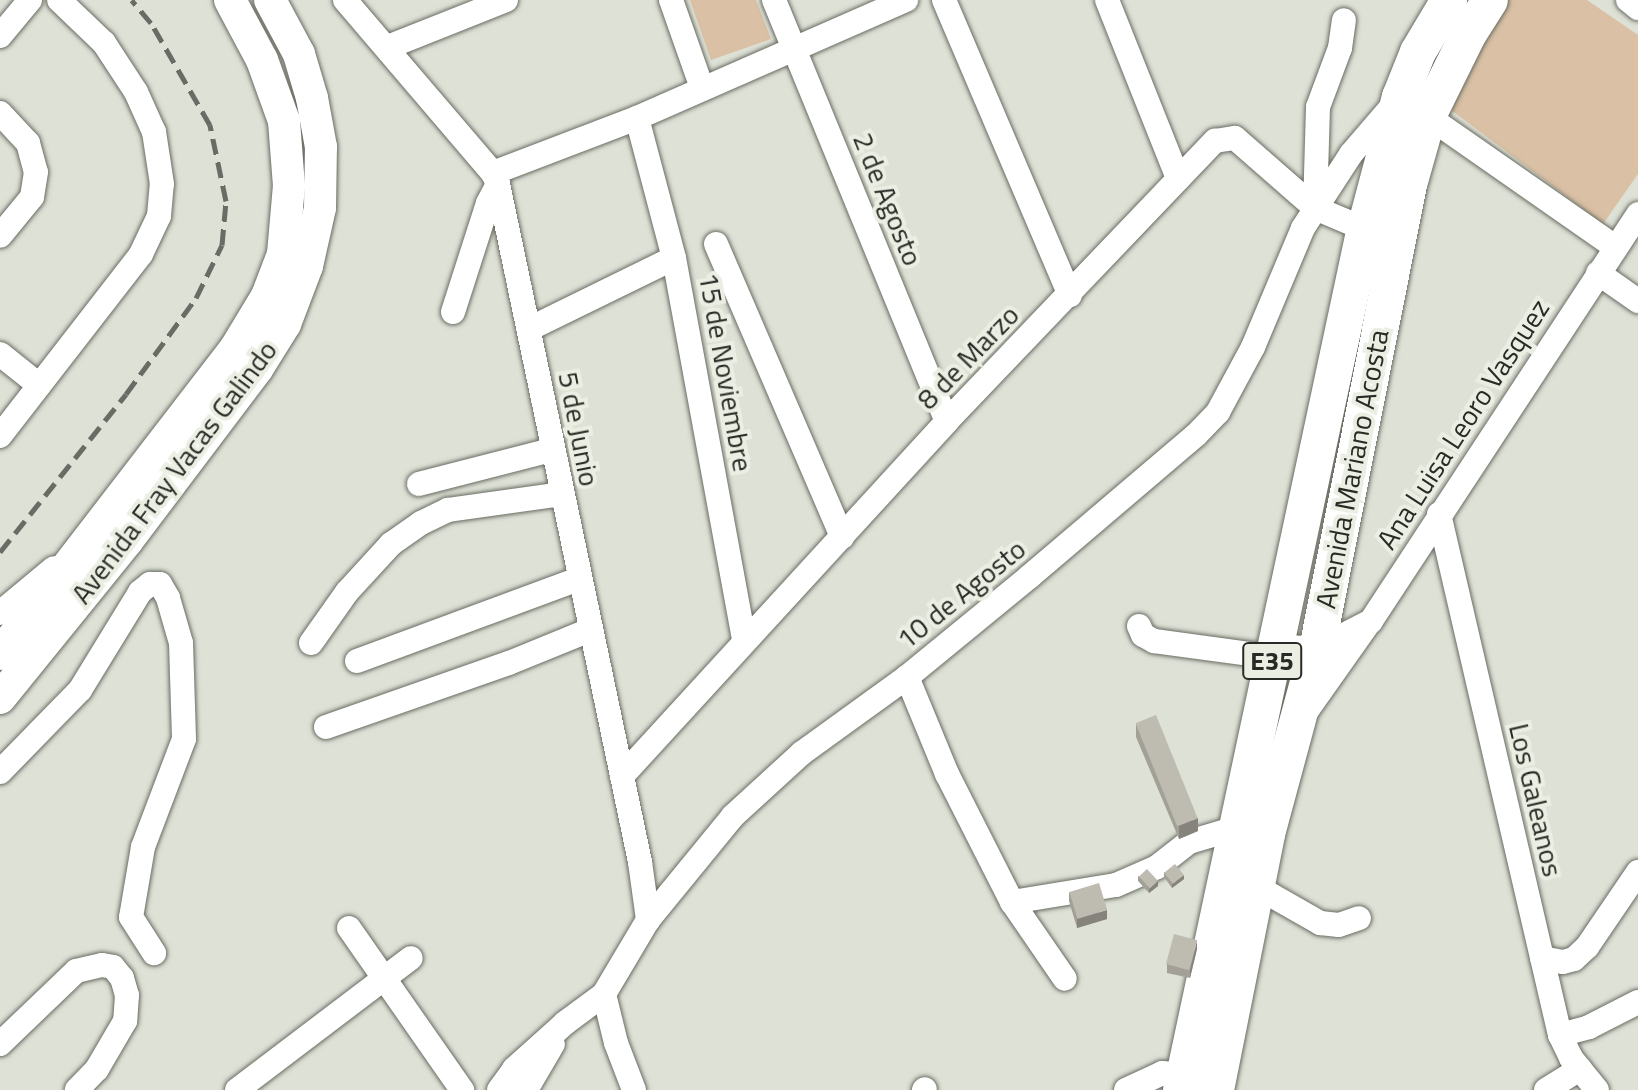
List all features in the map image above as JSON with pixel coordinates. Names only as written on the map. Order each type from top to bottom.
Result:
[{"type":"highway","name":"Avenida Mariano Acosta","points":[[1194,1085],[1252,831],[1274,652],[1415,106],[1418,52],[1449,0]]},
{"type":"highway","name":"Avenida Mariano Acosta","points":[[1415,106],[1490,0]]},
{"type":"highway","name":"Avenida Mariano Acosta","points":[[1194,1085],[1257,887],[1252,831],[1300,720],[1317,649],[1381,236]]},
{"type":"main road","name":"Avenida Fray Vacas Galindo","points":[[0,654],[235,349],[267,296],[283,254],[289,186],[284,121],[262,60],[230,0]]},
{"type":"main road","name":"Avenida Fray Vacas Galindo","points":[[0,698],[127,541],[257,369],[285,324],[307,266],[320,208],[321,147],[312,98],[299,54],[270,0]]},
{"type":"street","points":[[0,36],[30,0]]},
{"type":"street","points":[[0,436],[141,254],[159,216],[162,184],[154,132],[136,92],[104,43],[59,0]]},
{"type":"street","name":"5 de Junio","points":[[345,0],[388,47],[496,179],[622,776],[648,920]]},
{"type":"street","points":[[671,0],[702,88]]},
{"type":"street","name":"2 de Agosto","points":[[774,0],[947,421]]},
{"type":"street","points":[[453,312],[496,179],[906,0]]},
{"type":"street","points":[[944,0],[1070,295]]},
{"type":"street","points":[[1107,0],[1178,178]]},
{"type":"street","points":[[1628,0],[1638,8]]},
{"type":"street","points":[[388,47],[494,2]]},
{"type":"street","points":[[1315,208],[1318,107],[1340,48],[1344,20]]},
{"type":"street","points":[[1415,106],[1615,247]]},
{"type":"street","name":"10 de Agosto","points":[[499,1090],[514,1069],[565,1023],[604,994],[648,920],[733,816],[802,753],[907,677],[1186,445],[1218,412],[1253,347],[1286,265],[1315,208],[1351,154],[1415,106]]},
{"type":"street","points":[[0,113],[28,143],[36,172],[32,197],[0,236]]},
{"type":"street","name":"15 de Noviembre","points":[[637,118],[674,258],[744,639]]},
{"type":"street","name":"8 de Marzo","points":[[622,776],[744,639],[947,421],[1215,141],[1235,138],[1315,208],[1381,236]]},
{"type":"street","name":"Ana Luisa Leoro Vasquez","points":[[1300,720],[1371,621],[1638,214]]},
{"type":"street","points":[[716,244],[842,537]]},
{"type":"street","points":[[529,329],[674,258]]},
{"type":"street","points":[[1598,273],[1638,301]]},
{"type":"street","points":[[0,354],[39,385]]},
{"type":"street","points":[[419,484],[551,450]]},
{"type":"street","points":[[311,643],[347,592],[382,554],[421,523],[448,510],[562,494]]},
{"type":"street","name":"Los Galeanos","points":[[1439,514],[1560,1035],[1597,1090]]},
{"type":"street","points":[[0,613],[87,541]]},
{"type":"street","points":[[357,661],[579,579]]},
{"type":"street","points":[[0,772],[80,690],[140,592],[150,584],[160,584],[168,598],[181,643],[185,713],[184,739],[143,847],[131,917],[154,953]]},
{"type":"street","points":[[1139,626],[1154,641],[1274,652],[1317,649],[1371,621]]},
{"type":"street","points":[[326,727],[509,663],[590,630]]},
{"type":"street","points":[[907,677],[947,774],[1012,902],[1065,979]]},
{"type":"street","points":[[1012,902],[1116,885],[1157,867],[1189,842],[1252,831]]},
{"type":"street","points":[[1542,958],[1563,962],[1574,959],[1587,947],[1638,872]]},
{"type":"street","points":[[1257,887],[1320,923],[1339,925],[1359,918]]},
{"type":"street","points":[[349,928],[462,1090]]},
{"type":"street","points":[[237,1090],[411,958]]},
{"type":"street","points":[[0,1044],[76,971],[102,965],[113,967],[122,978],[127,995],[125,1021],[97,1069],[77,1090]]},
{"type":"street","points":[[604,994],[616,1043],[634,1090]]},
{"type":"street","points":[[1560,1035],[1589,1027],[1638,1002]]},
{"type":"street","points":[[526,1090],[565,1023]]},
{"type":"street","points":[[1546,1090],[1580,1069]]},
{"type":"street","points":[[1126,1090],[1162,1073],[1194,1085]]},
{"type":"shaded area","points":[[690,0],[756,0],[771,39],[711,60]]},
{"type":"shaded area","points":[[1500,0],[1587,0],[1638,35],[1638,174],[1603,224],[1443,104]]},
{"type":"building","points":[[1156,715],[1198,818],[1177,826],[1136,723]]},
{"type":"building","points":[[1175,864],[1184,875],[1173,884],[1164,873]]},
{"type":"building","points":[[1147,869],[1158,881],[1150,888],[1139,877]]},
{"type":"building","points":[[1099,883],[1107,910],[1078,919],[1069,892]]},
{"type":"building","points":[[1174,934],[1197,940],[1189,970],[1166,964]]},
{"type":"railway","points":[[0,552],[126,394],[196,298],[222,245],[226,201],[210,125],[151,23],[132,0]]}]
